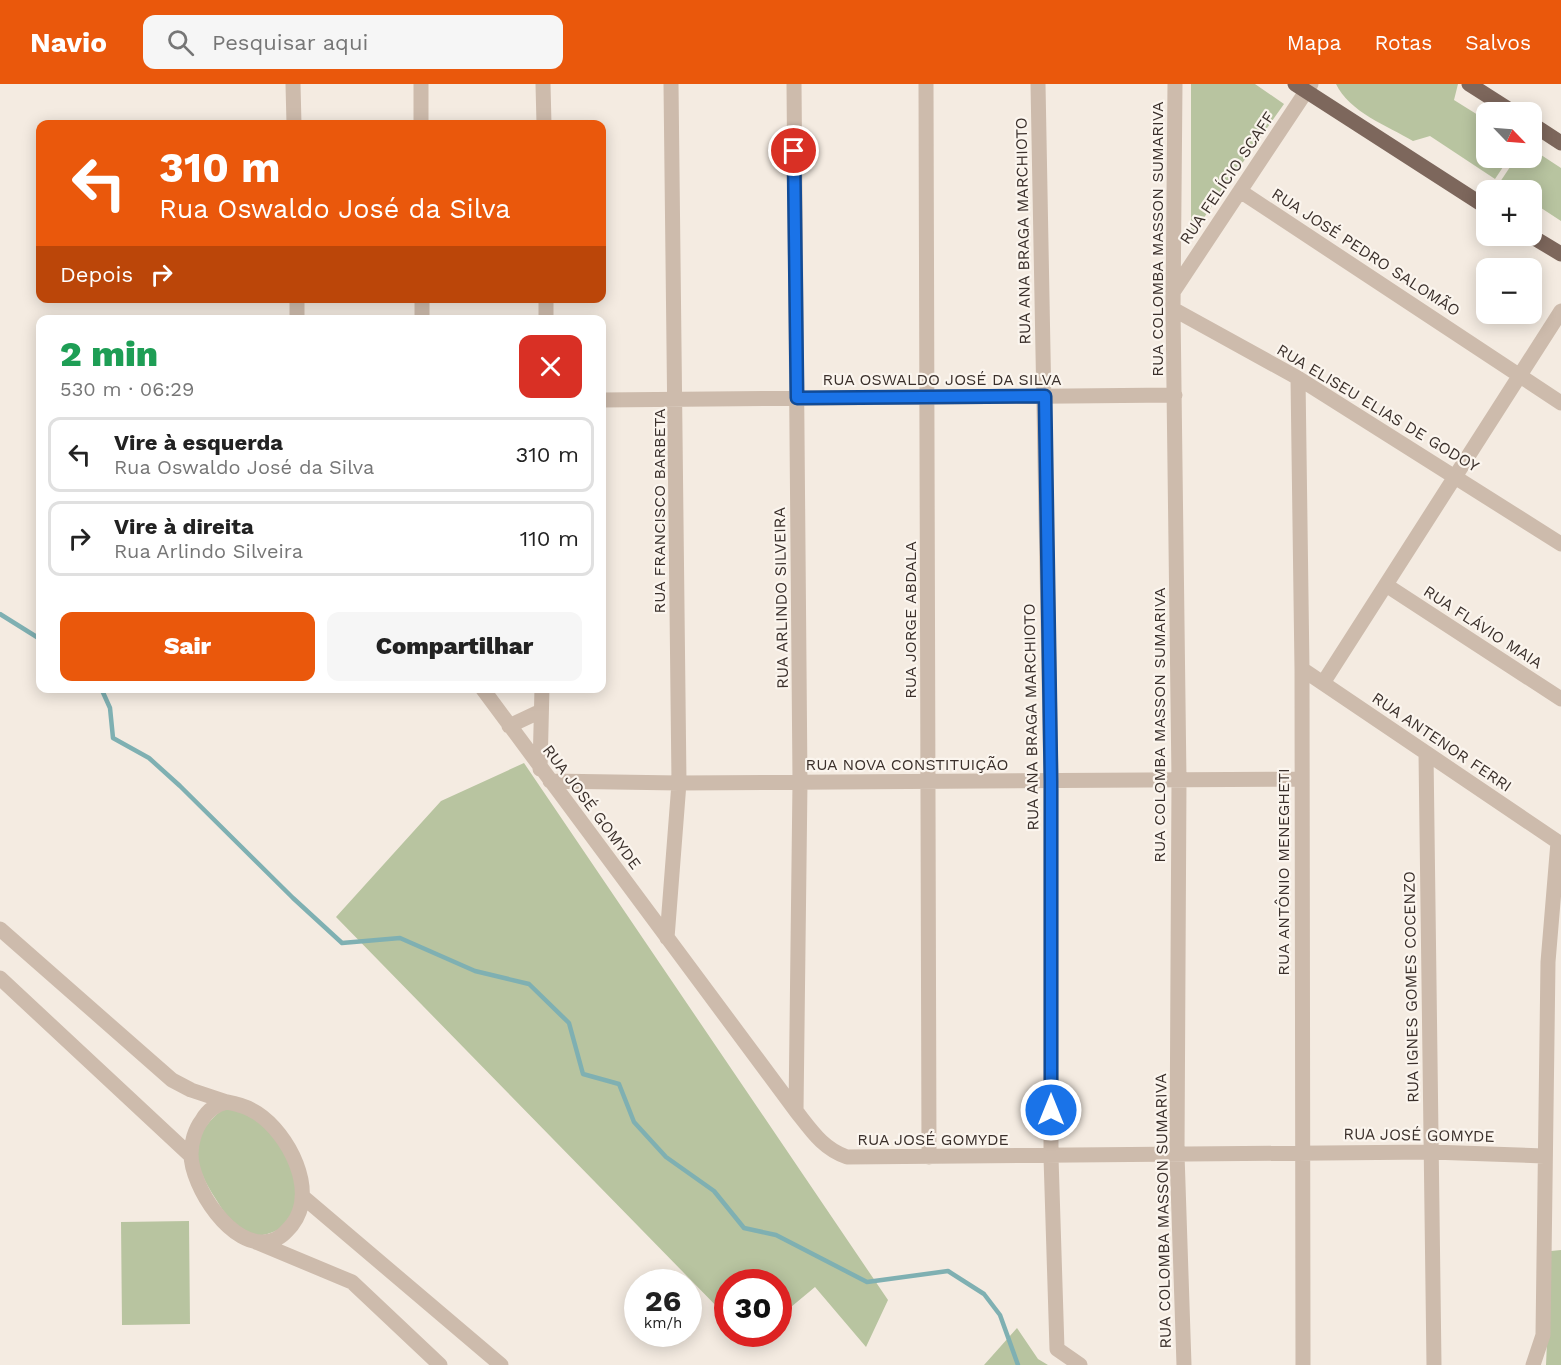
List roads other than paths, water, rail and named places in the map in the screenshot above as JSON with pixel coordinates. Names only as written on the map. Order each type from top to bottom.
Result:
[{"type":"main road","points":[[1469,84],[1498,102]]},
{"type":"main road","points":[[1304,87],[1476,200]]},
{"type":"main road","points":[[1542,131],[1561,143]]},
{"type":"main road","points":[[1542,243],[1561,254]]},
{"type":"street","points":[[293,84],[294,120]]},
{"type":"street","points":[[421,84],[421,120]]},
{"type":"street","points":[[543,84],[544,120]]},
{"type":"street","name":"RUA FRANCISCO BARBETA","points":[[667,938],[679,783],[671,84]]},
{"type":"street","name":"RUA ARLINDO SILVEIRA","points":[[794,84],[800,782],[796,1111]]},
{"type":"street","name":"RUA JORGE ABDALA","points":[[926,84],[929,1157]]},
{"type":"street","name":"RUA ANA BRAGA MARCHIOTO","points":[[1038,84],[1051,781],[1051,1157],[1057,1349],[1080,1365]]},
{"type":"street","name":"RUA COLOMBA MASSON SUMARIVA","points":[[1175,84],[1173,309],[1179,780],[1177,1154],[1184,1365]]},
{"type":"street","name":"RUA FELÍCIO SCAFF","points":[[1173,292],[1240,191],[1304,87]]},
{"type":"street","name":"RUA JOSÉ PEDRO SALOMÃO","points":[[1240,191],[1561,403]]},
{"type":"street","name":"RUA ELISEU ELIAS DE GODOY","points":[[1173,309],[1298,378],[1561,544]]},
{"type":"street","points":[[1323,683],[1561,312]]},
{"type":"street","name":"RUA ANTÔNIO MENEGHETI","points":[[1298,378],[1302,669],[1300,779],[1303,1365]]},
{"type":"street","name":"RUA OSWALDO JOSÉ DA SILVA","points":[[606,400],[1175,395]]},
{"type":"street","name":"RUA FLÁVIO MAIA","points":[[1386,585],[1561,699]]},
{"type":"street","name":"RUA ANTENOR FERRI","points":[[1302,669],[1559,843]]},
{"type":"street","name":"RUA JOSÉ GOMYDE","points":[[486,693],[796,1111],[824,1146],[835,1153],[847,1157],[1431,1152],[1544,1156]]},
{"type":"street","points":[[540,769],[542,693]]},
{"type":"street","points":[[509,726],[541,711]]},
{"type":"street","name":"RUA IGNES GOMES COCENZO","points":[[1426,753],[1434,1365]]},
{"type":"street","name":"RUA NOVA CONSTITUIÇÃO","points":[[550,781],[679,783],[1300,779]]},
{"type":"street","points":[[1533,1365],[1543,1335],[1548,962],[1559,843]]},
{"type":"street","points":[[0,929],[172,1080],[191,1090],[256,1112],[279,1133],[294,1159],[301,1179],[302,1196],[295,1221],[286,1233],[271,1241],[253,1241]]},
{"type":"street","points":[[1548,962],[1561,942]]},
{"type":"street","points":[[0,978],[191,1156]]},
{"type":"street","points":[[227,1102],[215,1106],[203,1118],[192,1144],[191,1156],[208,1202],[231,1228],[253,1241],[352,1282],[440,1365]]},
{"type":"street","points":[[302,1196],[501,1365]]},
{"type":"waterway","points":[[0,614],[36,636]]},
{"type":"waterway","points":[[103,693],[110,708],[113,738],[149,758],[342,943],[400,938],[475,971],[529,984],[569,1023],[583,1074],[619,1084],[634,1122],[666,1157],[714,1191],[744,1228],[776,1235],[867,1282],[948,1271],[984,1294],[1000,1315],[1018,1365]]}]
